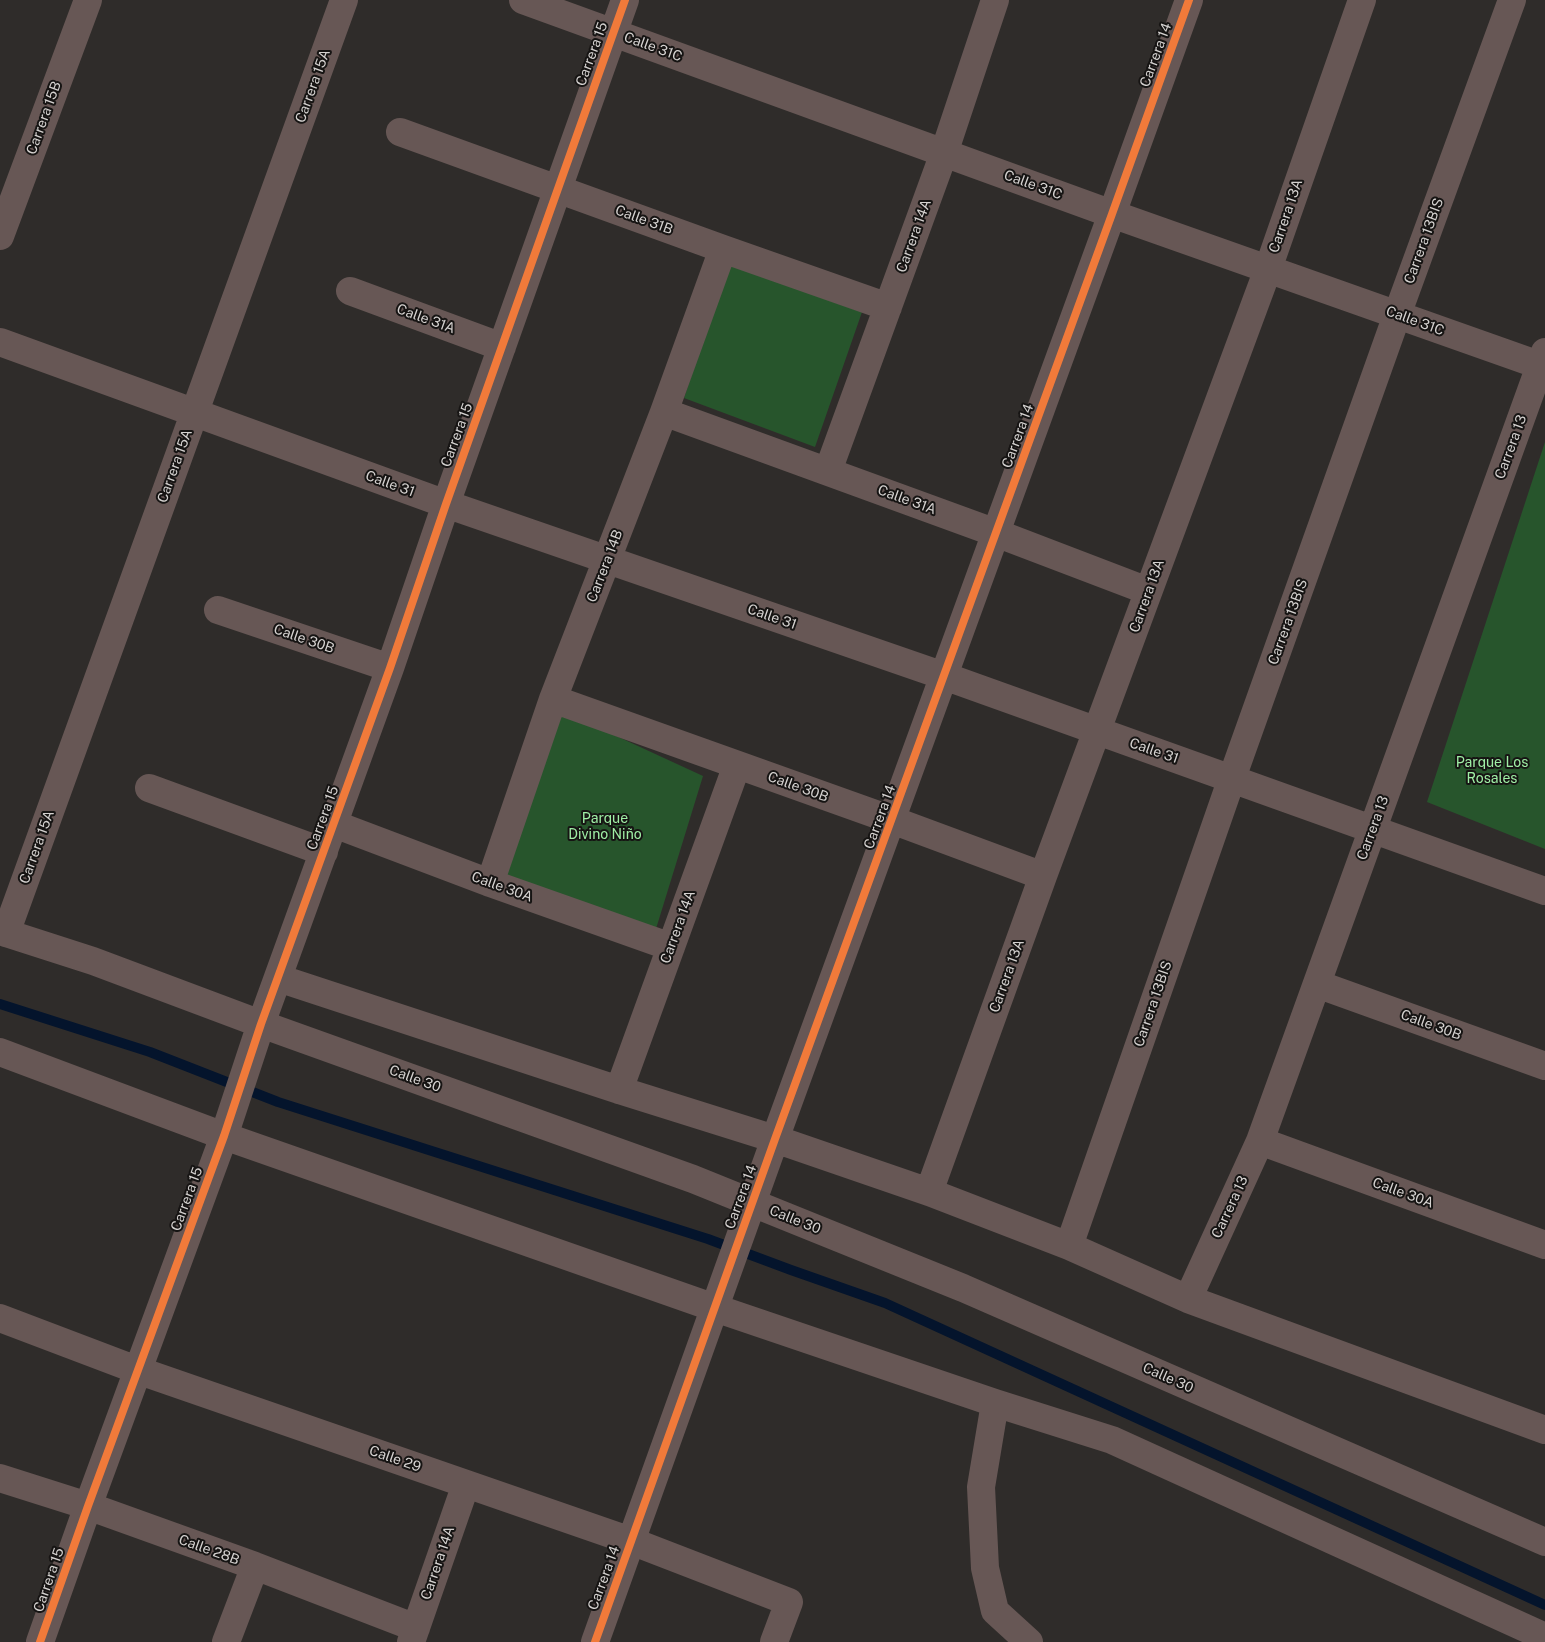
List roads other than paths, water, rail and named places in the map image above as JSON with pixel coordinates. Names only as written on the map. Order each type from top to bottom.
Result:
[{"type":"street","name":"Carrera 15B","points":[[0,236],[88,0]]},
{"type":"street","name":"Carrera 15A","points":[[3,932],[195,412],[344,0]]},
{"type":"street","name":"Calle 31C","points":[[523,0],[1112,214],[1397,315],[1544,362]]},
{"type":"street","name":"Carrera 15","points":[[40,1642],[228,1124],[261,1024],[390,668],[446,504],[625,0]]},
{"type":"street","name":"Carrera 14A","points":[[828,471],[944,153],[995,0]]},
{"type":"street","name":"Carrera 14","points":[[595,1642],[775,1139],[1189,0]]},
{"type":"street","name":"Carrera 13A","points":[[929,1192],[1043,876],[1268,269],[1362,0]]},
{"type":"street","name":"Carrera 13BIS","points":[[1069,1246],[1232,778],[1397,315],[1512,0]]},
{"type":"street","name":"Calle 31B","points":[[400,132],[888,307]]},
{"type":"street","name":"Carrera 14B","points":[[490,883],[553,699],[664,412],[723,249]]},
{"type":"street","name":"Calle 31A","points":[[350,291],[502,348]]},
{"type":"street","name":"Calle 31","points":[[0,342],[446,504],[944,676],[1545,891]]},
{"type":"street","name":"Carrera 13","points":[[1188,1299],[1260,1141],[1544,362]]},
{"type":"street","name":"Calle 31A","points":[[664,412],[996,533],[1148,591]]},
{"type":"street","name":"Calle 30B","points":[[218,610],[390,668]]},
{"type":"street","name":"Calle 30B","points":[[553,699],[1043,876]]},
{"type":"street","name":"Carrera 14A","points":[[619,1090],[737,765]]},
{"type":"street","points":[[149,788],[324,852]]},
{"type":"street","name":"Calle 30A","points":[[334,824],[490,883],[671,947]]},
{"type":"street","name":"Calle 30","points":[[3,932],[93,961],[261,1024],[693,1179],[748,1214],[972,1292],[1545,1542]]},
{"type":"street","points":[[278,978],[775,1139],[929,1192],[1069,1246],[1188,1299],[1545,1430]]},
{"type":"street","name":"Calle 30B","points":[[1317,984],[1545,1066]]},
{"type":"street","points":[[0,1052],[228,1124],[715,1308],[995,1403],[1112,1440],[1545,1636]]},
{"type":"street","name":"Calle 30A","points":[[1260,1141],[1545,1245]]},
{"type":"street","name":"Calle 29","points":[[0,1318],[138,1370],[631,1541],[789,1602],[774,1642]]},
{"type":"street","points":[[995,1403],[981,1487],[985,1568],[995,1610],[1029,1642]]},
{"type":"street","name":"Calle 28B","points":[[0,1478],[88,1506],[255,1566],[414,1635]]},
{"type":"street","name":"Carrera 14A","points":[[414,1635],[466,1484]]},
{"type":"street","points":[[226,1642],[255,1566]]},
{"type":"waterway","points":[[0,1004],[150,1052],[278,1102],[708,1239],[885,1303],[1545,1605]]},
{"type":"park label","name":"Parque Los Rosales","points":[[1492,772]]},
{"type":"park label","name":"Parque Divino Niño","points":[[605,828]]}]
